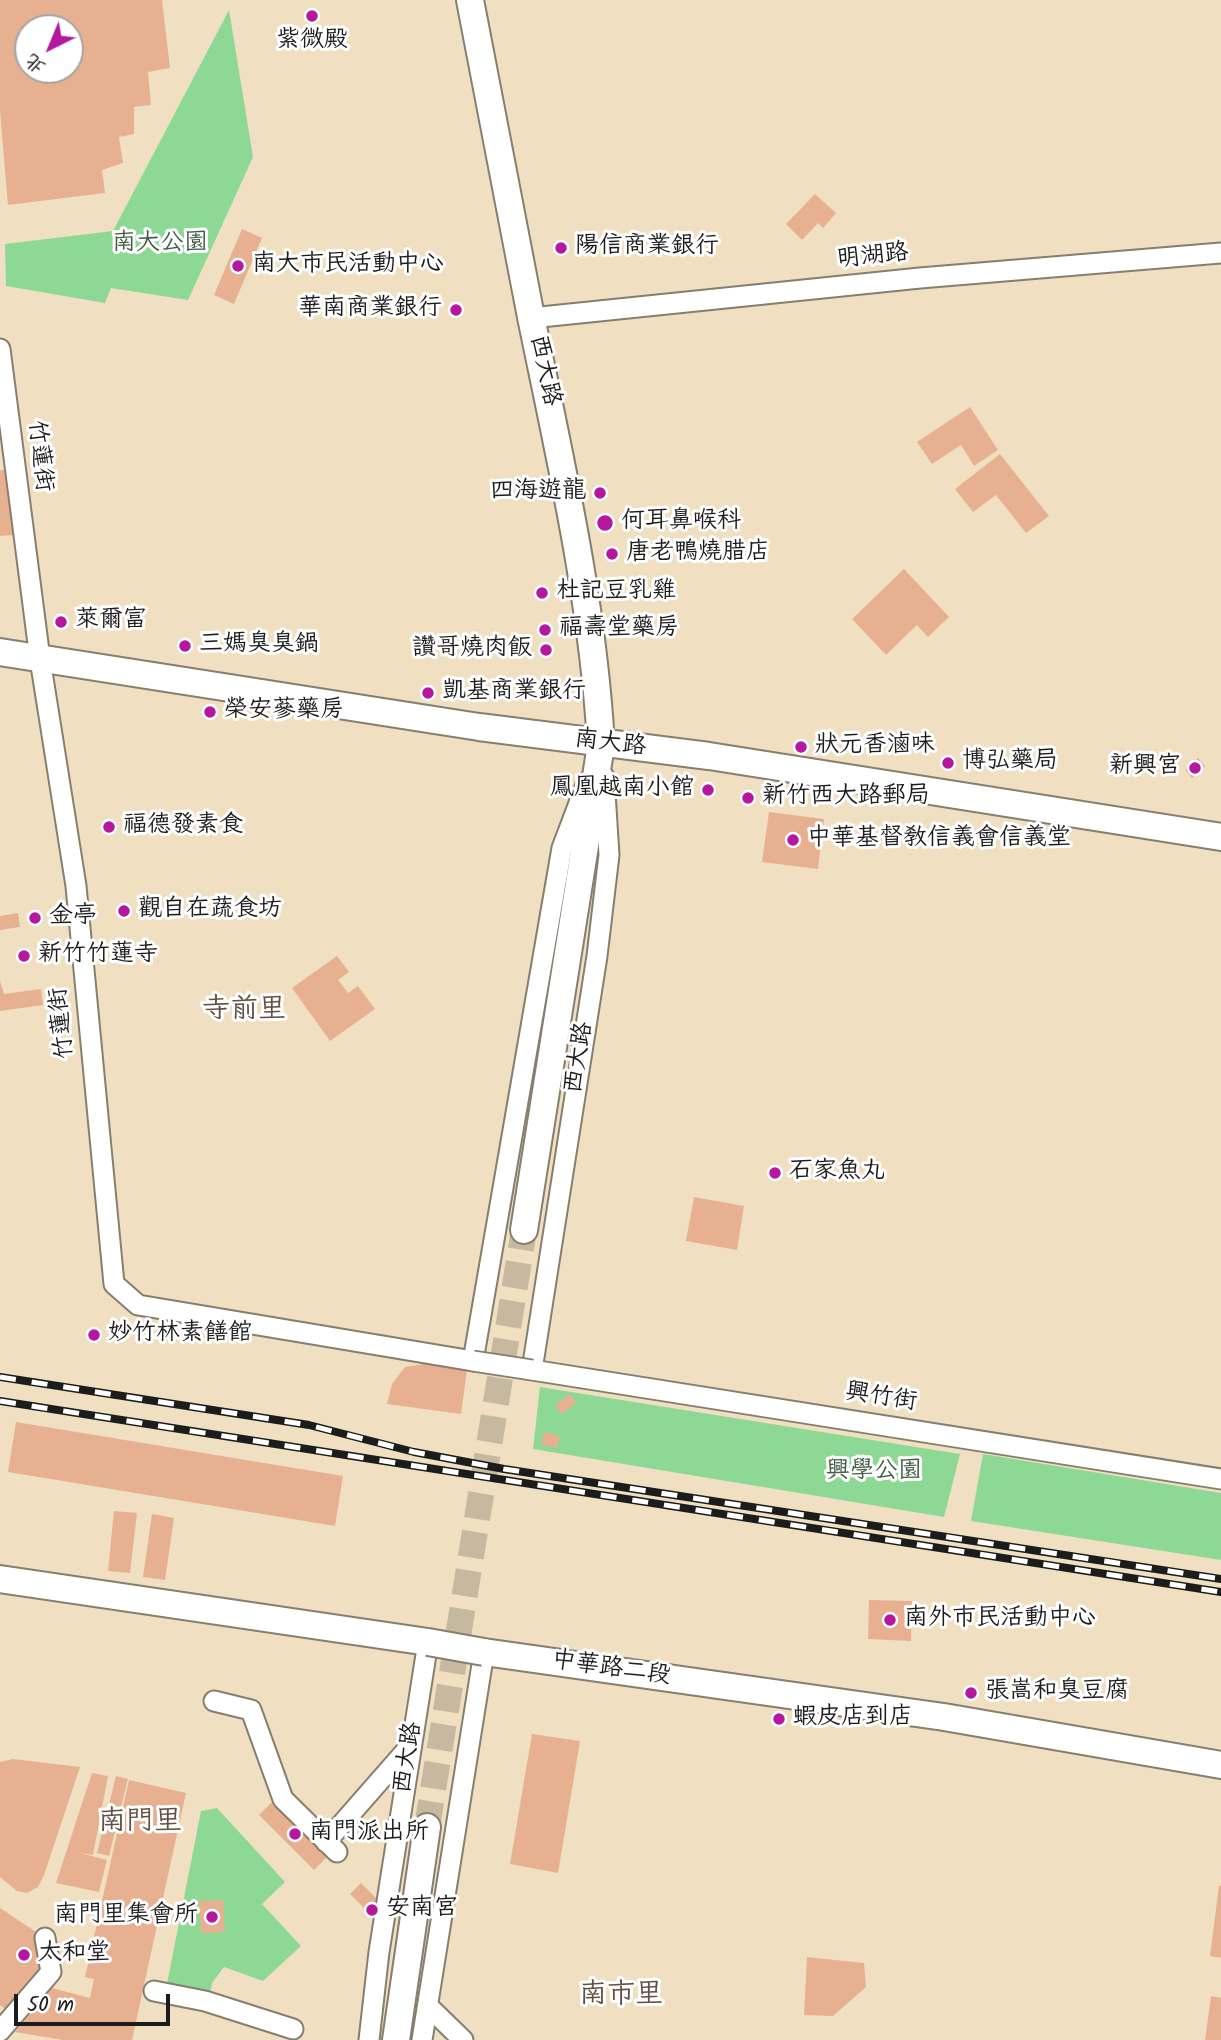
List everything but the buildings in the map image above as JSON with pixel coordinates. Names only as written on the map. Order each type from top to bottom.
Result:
[{"type":"street","name":"西大路","points":[[470,0],[531,318],[566,479],[598,679],[609,855],[595,969],[532,1370]]},
{"type":"street","name":"明湖路","points":[[531,318],[920,278],[1221,253]]},
{"type":"street","name":"竹蓮街","points":[[0,349],[40,659],[76,886],[114,1284],[138,1305],[532,1370]]},
{"type":"street","name":"南大路","points":[[0,652],[601,745],[709,756],[1221,837]]},
{"type":"street","name":"西大路","points":[[524,1230],[601,745]]},
{"type":"street","name":"西大路","points":[[473,1361],[562,848],[601,745]]},
{"type":"street","name":"興竹街","points":[[532,1370],[1221,1479]]},
{"type":"street","name":"中華路二段","points":[[0,1579],[484,1652],[944,1717],[1221,1765]]},
{"type":"street","name":"西大路","points":[[369,2040],[428,1642]]},
{"type":"street","points":[[422,2040],[484,1652]]},
{"type":"street","points":[[214,1701],[251,1710],[283,1799],[332,1847],[412,1745]]},
{"type":"street","name":"西大路","points":[[396,2040],[427,1827]]},
{"type":"street","points":[[0,2031],[51,1972],[46,1938]]},
{"type":"street","points":[[154,1991],[205,2001],[293,2029]]},
{"type":"street","points":[[428,2006],[463,2040]]},
{"type":"green space","name":"南大公園","points":[[229,10],[253,157],[188,300],[111,288],[105,303],[6,286],[5,244],[113,231]]},
{"type":"green space","name":"興學公園","points":[[540,1387],[960,1454],[944,1517],[533,1449]]},
{"type":"green space","name":"興學公園","points":[[983,1454],[1221,1493],[1221,1560],[971,1521]]},
{"type":"green space","points":[[217,1808],[285,1882],[262,1904],[301,1946],[263,1981],[224,1967],[212,1983],[209,1998],[166,1989],[201,1811]]},
{"type":"tunnel","points":[[427,1827],[524,1230]]},
{"type":"railway","points":[[0,1377],[309,1425],[414,1452],[504,1469],[1221,1579]]},
{"type":"railway","points":[[0,1401],[1221,1592]]},
{"type":"place","name":"紫微殿","points":[[312,16]]},
{"type":"place","name":"陽信商業銀行","points":[[561,248]]},
{"type":"place","name":"南大市民活動中心","points":[[238,266]]},
{"type":"place","name":"華南商業銀行","points":[[456,310]]},
{"type":"place","name":"四海遊龍","points":[[600,493]]},
{"type":"place","name":"何耳鼻喉科","points":[[605,523]]},
{"type":"place","name":"唐老鴨燒腊店","points":[[612,554]]},
{"type":"place","name":"杜記豆乳雞","points":[[542,593]]},
{"type":"place","name":"萊爾富","points":[[61,622]]},
{"type":"place","name":"福壽堂藥房","points":[[545,630]]},
{"type":"place","name":"三媽臭臭鍋","points":[[185,646]]},
{"type":"place","name":"讚哥燒肉飯","points":[[546,650]]},
{"type":"place","name":"凱基商業銀行","points":[[428,693]]},
{"type":"place","name":"榮安蔘藥房","points":[[210,712]]},
{"type":"place","name":"狀元香滷味","points":[[801,747]]},
{"type":"place","name":"博弘藥局","points":[[948,763]]},
{"type":"place","name":"新興宮","points":[[1195,768]]},
{"type":"place","name":"鳳凰越南小館","points":[[708,790]]},
{"type":"place","name":"新竹西大路郵局","points":[[748,798]]},
{"type":"place","name":"福德發素食","points":[[109,827]]},
{"type":"place","name":"中華基督教信義會信義堂","points":[[793,840]]},
{"type":"place","name":"觀自在蔬食坊","points":[[124,911]]},
{"type":"place","name":"金亭","points":[[35,918]]},
{"type":"place","name":"新竹竹蓮寺","points":[[24,956]]},
{"type":"place","name":"石家魚丸","points":[[775,1173]]},
{"type":"place","name":"妙竹林素饍館","points":[[94,1335]]},
{"type":"place","name":"南外市民活動中心","points":[[890,1620]]},
{"type":"place","name":"張嵩和臭豆腐","points":[[971,1693]]},
{"type":"place","name":"蝦皮店到店","points":[[779,1719]]},
{"type":"place","name":"南門派出所","points":[[295,1834]]},
{"type":"place","name":"安南宮","points":[[372,1910]]},
{"type":"place","name":"南門里集會所","points":[[212,1917]]},
{"type":"place","name":"太和堂","points":[[24,1955]]},
{"type":"district","name":"寺前里","points":[[244,1012]]},
{"type":"district","name":"南門里","points":[[140,1824]]},
{"type":"district","name":"南市里","points":[[621,1997]]}]
